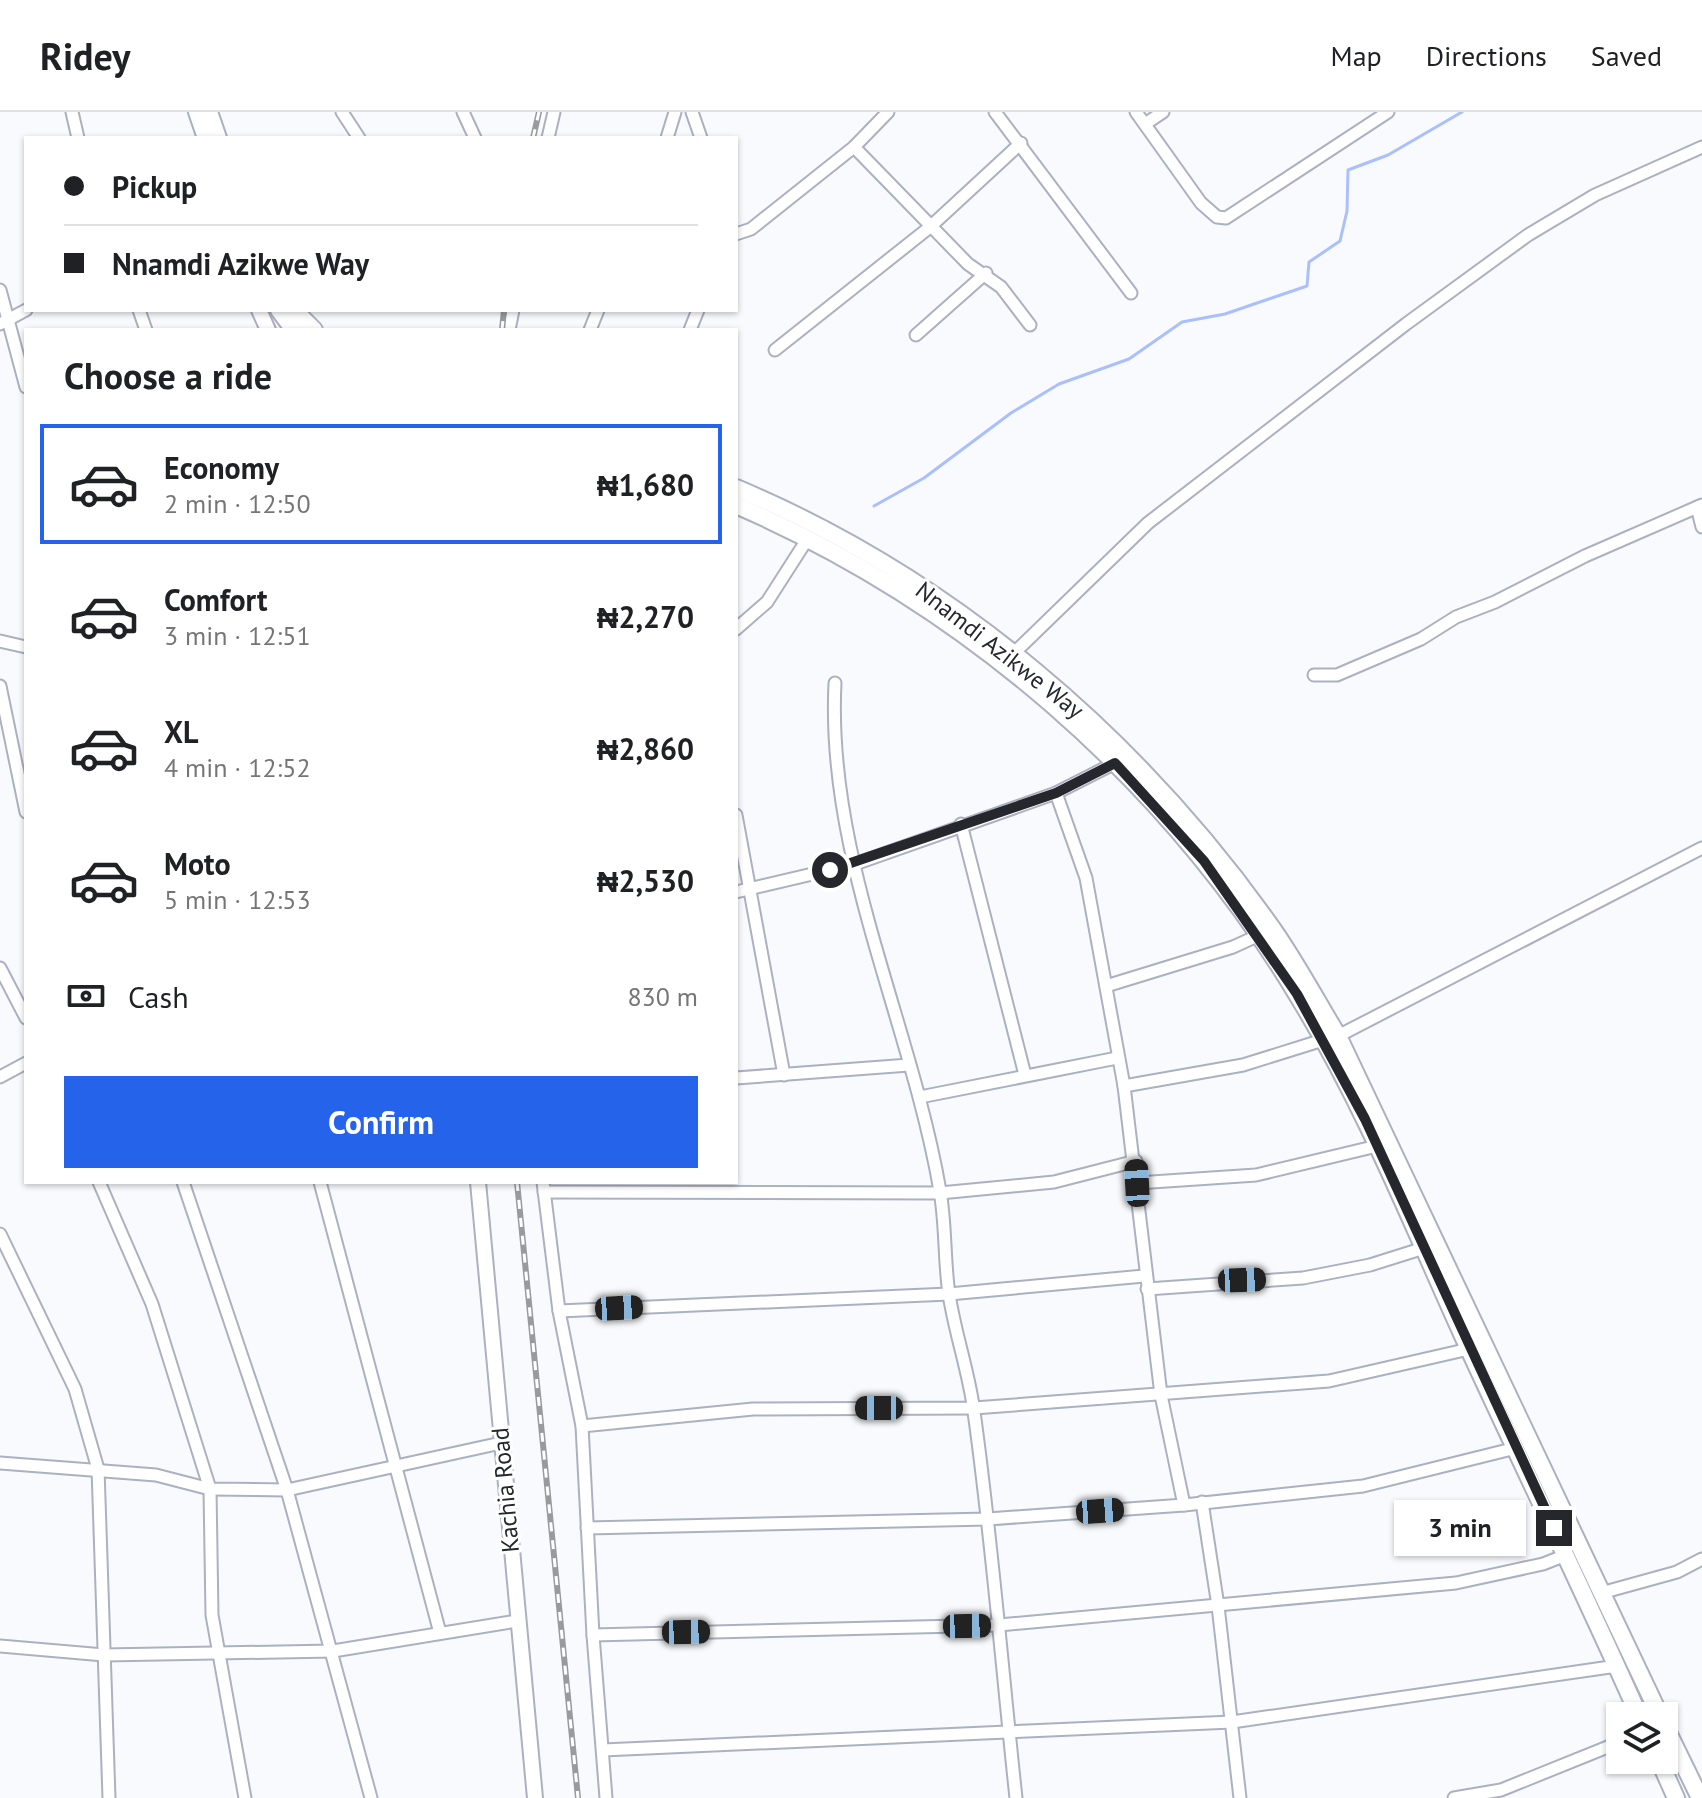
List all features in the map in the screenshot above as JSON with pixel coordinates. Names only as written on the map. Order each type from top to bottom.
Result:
[{"type":"highway","points":[[197,112],[205,136]]},
{"type":"highway","points":[[209,112],[217,136]]},
{"type":"highway","points":[[296,312],[312,328]]},
{"type":"highway","name":"Nnamdi Azikwe Way","points":[[738,489],[824,530],[879,562],[928,592],[1013,654],[1100,728],[1189,821],[1273,929],[1331,1038],[1653,1702]]},
{"type":"highway","name":"Nnamdi Azikwe Way","points":[[738,506],[860,566],[953,627],[1024,680],[1115,763],[1204,861],[1331,1038],[1469,1349],[1633,1702]]},
{"type":"highway","points":[[1678,1753],[1700,1798]]},
{"type":"highway","points":[[1665,1774],[1676,1798]]},
{"type":"main road","name":"Kachia Road","points":[[478,1184],[535,1798]]},
{"type":"street","points":[[72,112],[78,136]]},
{"type":"street","points":[[342,112],[358,136]]},
{"type":"street","points":[[463,112],[474,136]]},
{"type":"street","points":[[548,136],[554,112]]},
{"type":"street","points":[[668,136],[675,112]]},
{"type":"street","points":[[692,112],[700,136]]},
{"type":"street","points":[[738,233],[751,229],[854,147],[888,112]]},
{"type":"street","points":[[995,112],[1131,293]]},
{"type":"street","points":[[1136,112],[1209,212],[1226,218],[1388,112]]},
{"type":"street","points":[[1145,124],[1163,112]]},
{"type":"street","points":[[775,350],[930,227],[1021,143]]},
{"type":"street","points":[[854,147],[968,264],[986,273],[1001,287],[1030,325]]},
{"type":"street","points":[[1013,654],[1148,523],[1418,315],[1528,235],[1582,203],[1702,147]]},
{"type":"street","points":[[916,335],[986,273]]},
{"type":"street","points":[[0,290],[4,322],[24,381]]},
{"type":"street","points":[[4,322],[24,311]]},
{"type":"street","points":[[1314,675],[1337,675],[1421,639],[1456,617],[1699,506],[1702,527]]},
{"type":"street","points":[[738,627],[767,602],[808,538]]},
{"type":"street","points":[[0,641],[24,647]]},
{"type":"street","points":[[835,683],[832,735],[855,864],[920,1097],[940,1193],[949,1294],[974,1408],[988,1519],[1016,1798]]},
{"type":"street","points":[[0,686],[24,802]]},
{"type":"street","points":[[738,892],[855,864],[961,824],[1056,793],[1115,763]]},
{"type":"street","points":[[1056,793],[1086,878],[1124,1086],[1136,1161],[1144,1276],[1161,1395],[1184,1505]]},
{"type":"street","points":[[738,824],[784,1075]]},
{"type":"street","points":[[961,824],[1025,1075]]},
{"type":"street","points":[[1124,1086],[1243,1065],[1331,1038],[1702,848]]},
{"type":"street","points":[[1106,986],[1233,947],[1257,936]]},
{"type":"street","points":[[0,968],[24,1014]]},
{"type":"street","points":[[920,1097],[1117,1058]]},
{"type":"street","points":[[0,1077],[24,1064]]},
{"type":"street","points":[[738,1078],[909,1065]]},
{"type":"street","points":[[1137,1183],[1256,1175],[1377,1146]]},
{"type":"street","points":[[606,1798],[593,1635],[582,1426],[559,1311],[543,1187],[940,1193],[1054,1182],[1136,1161]]},
{"type":"street","points":[[100,1184],[152,1304],[210,1489],[212,1615],[245,1798]]},
{"type":"street","points":[[184,1184],[287,1490],[371,1798]]},
{"type":"street","points":[[321,1184],[440,1633]]},
{"type":"street","points":[[0,1234],[75,1389],[98,1469],[109,1798]]},
{"type":"street","points":[[1147,1289],[1303,1278],[1370,1265],[1424,1248]]},
{"type":"street","points":[[559,1311],[949,1294],[1144,1276]]},
{"type":"street","points":[[582,1426],[753,1409],[974,1408],[1329,1381],[1469,1349]]},
{"type":"street","points":[[0,1463],[156,1475],[210,1489],[287,1490],[394,1463],[501,1443]]},
{"type":"street","points":[[587,1528],[988,1519],[1184,1505],[1363,1486],[1516,1448]]},
{"type":"street","points":[[1202,1502],[1218,1606],[1240,1798]]},
{"type":"street","points":[[593,1635],[999,1625],[1456,1583],[1543,1564],[1566,1555]]},
{"type":"street","points":[[1601,1593],[1677,1572],[1702,1559]]},
{"type":"street","points":[[0,1646],[104,1655],[333,1651],[517,1621]]},
{"type":"street","points":[[603,1750],[1232,1722],[1617,1666]]},
{"type":"street","points":[[1454,1798],[1502,1794],[1606,1748]]},
{"type":"waterway","points":[[874,506],[924,478],[1011,413],[1059,384],[1129,359],[1182,322],[1225,314],[1307,286],[1309,262],[1340,241],[1347,211],[1348,170],[1388,155],[1462,112]]},
{"type":"railway","points":[[533,136],[539,112]]},
{"type":"railway","points":[[502,328],[504,312]]},
{"type":"railway","points":[[517,1184],[578,1798]]},
{"type":"route","points":[[830,870],[1056,793],[1115,763],[1204,861],[1297,994],[1365,1119],[1554,1528]]}]
